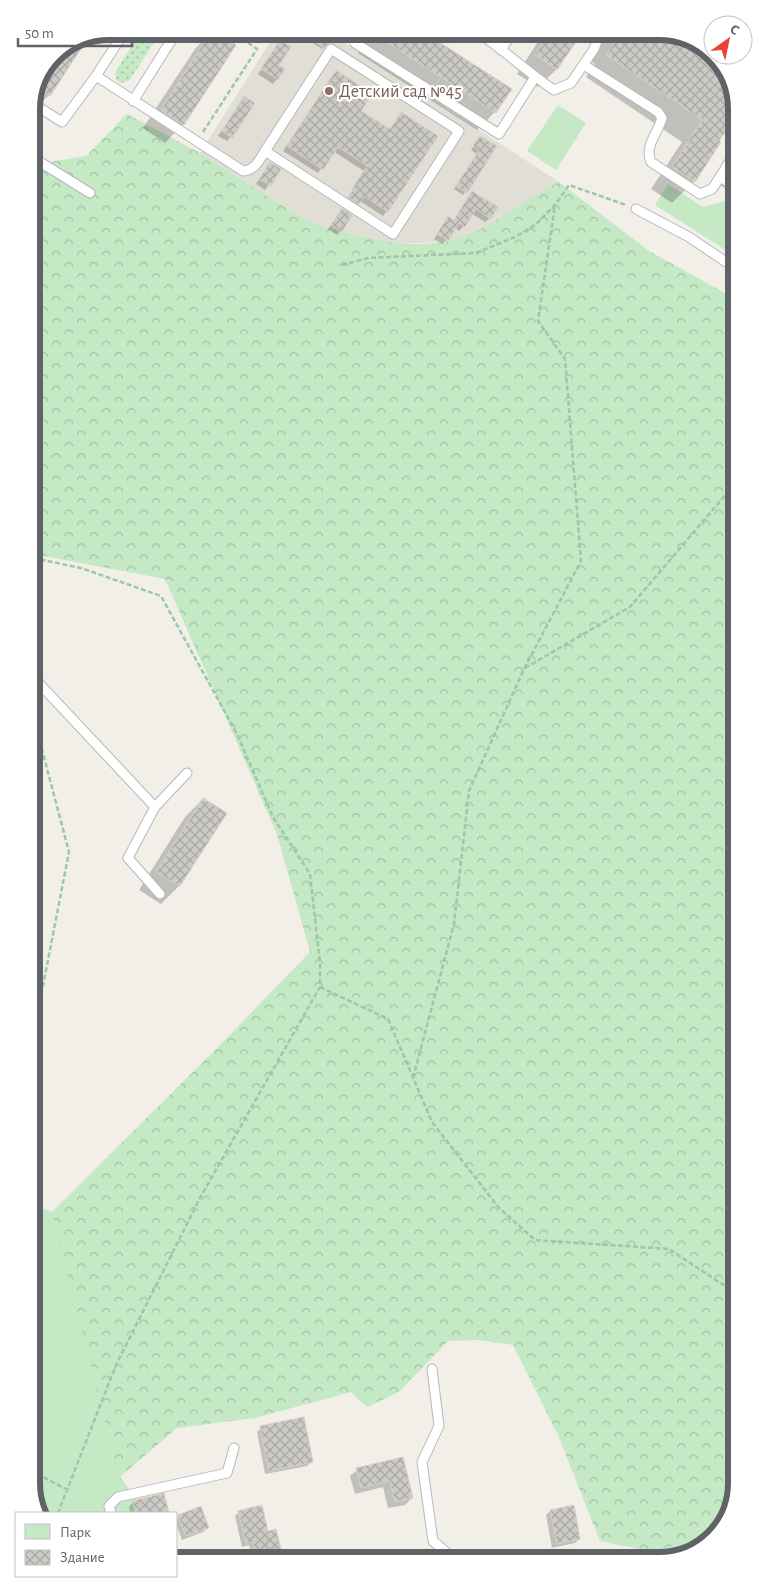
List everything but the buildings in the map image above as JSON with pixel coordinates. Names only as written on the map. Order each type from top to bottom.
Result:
[{"type":"lane","points":[[40,108],[62,122],[96,76],[119,40]]},
{"type":"lane","points":[[133,101],[171,40]]},
{"type":"lane","points":[[357,40],[355,43],[499,134],[535,78]]},
{"type":"lane","points":[[489,40],[535,78],[554,90],[571,83],[584,65],[597,40]]},
{"type":"lane","points":[[501,50],[507,40]]},
{"type":"lane","points":[[96,76],[243,171],[250,170],[256,165],[265,151],[331,49],[459,132],[393,234],[265,151]]},
{"type":"lane","points":[[584,65],[658,112],[662,118],[648,148],[648,156],[651,162],[700,194],[712,189],[728,164]]},
{"type":"lane","points":[[40,162],[90,193]]},
{"type":"lane","points":[[720,177],[728,182]]},
{"type":"lane","points":[[636,209],[689,237],[728,263]]},
{"type":"lane","points":[[40,684],[155,807]]},
{"type":"lane","points":[[160,894],[128,858],[155,807],[187,773]]},
{"type":"lane","points":[[432,1369],[439,1426],[422,1462],[434,1542],[446,1552]]},
{"type":"lane","points":[[111,1512],[109,1506],[118,1496],[227,1473],[234,1448]]},
{"type":"path","points":[[197,141],[257,49],[244,40]]},
{"type":"path","points":[[342,265],[368,258],[476,253],[515,237],[535,225],[555,205],[569,185],[636,209]]},
{"type":"path","points":[[413,1078],[454,924],[469,791],[524,669],[581,560],[565,359],[538,321],[555,205]]},
{"type":"path","points":[[524,669],[630,607],[728,492]]},
{"type":"path","points":[[40,559],[81,568],[161,596],[237,734],[273,817],[310,874],[320,963],[320,987],[202,1196],[116,1365],[58,1512]]},
{"type":"path","points":[[40,742],[69,852],[40,994]]},
{"type":"path","points":[[320,987],[388,1019],[432,1122],[499,1208],[535,1240],[669,1250],[728,1287]]},
{"type":"path","points":[[40,1476],[68,1490]]},
{"type":"shaded area","name":"Детский сад №45","points":[[271,40],[341,40],[559,182],[483,228],[450,241],[399,244],[329,229],[306,220],[200,153]]},
{"type":"green space","points":[[135,40],[155,40],[130,80],[122,83],[116,80],[116,71]]},
{"type":"green space","points":[[558,105],[586,123],[556,170],[527,151]]},
{"type":"green space","points":[[127,114],[200,153],[306,220],[329,229],[399,244],[450,241],[483,228],[559,182],[649,251],[728,295],[728,1483],[721,1514],[711,1529],[692,1544],[651,1551],[600,1541],[558,1435],[513,1345],[477,1340],[448,1341],[399,1392],[367,1407],[351,1392],[255,1418],[177,1428],[120,1477],[145,1512],[46,1512],[45,1510],[41,1497],[40,1483],[40,1208],[52,1212],[220,1045],[310,952],[277,834],[165,579],[44,556],[40,558],[40,164],[86,156]]},
{"type":"green space","points":[[668,184],[703,207],[725,201],[728,203],[728,251],[655,205]]},
{"type":"green space","points":[[40,1208],[52,1212],[119,1477],[145,1512],[46,1512],[45,1510],[41,1497],[40,1483]]},
{"type":"place","name":"Детский сад №45","points":[[329,91]]}]
